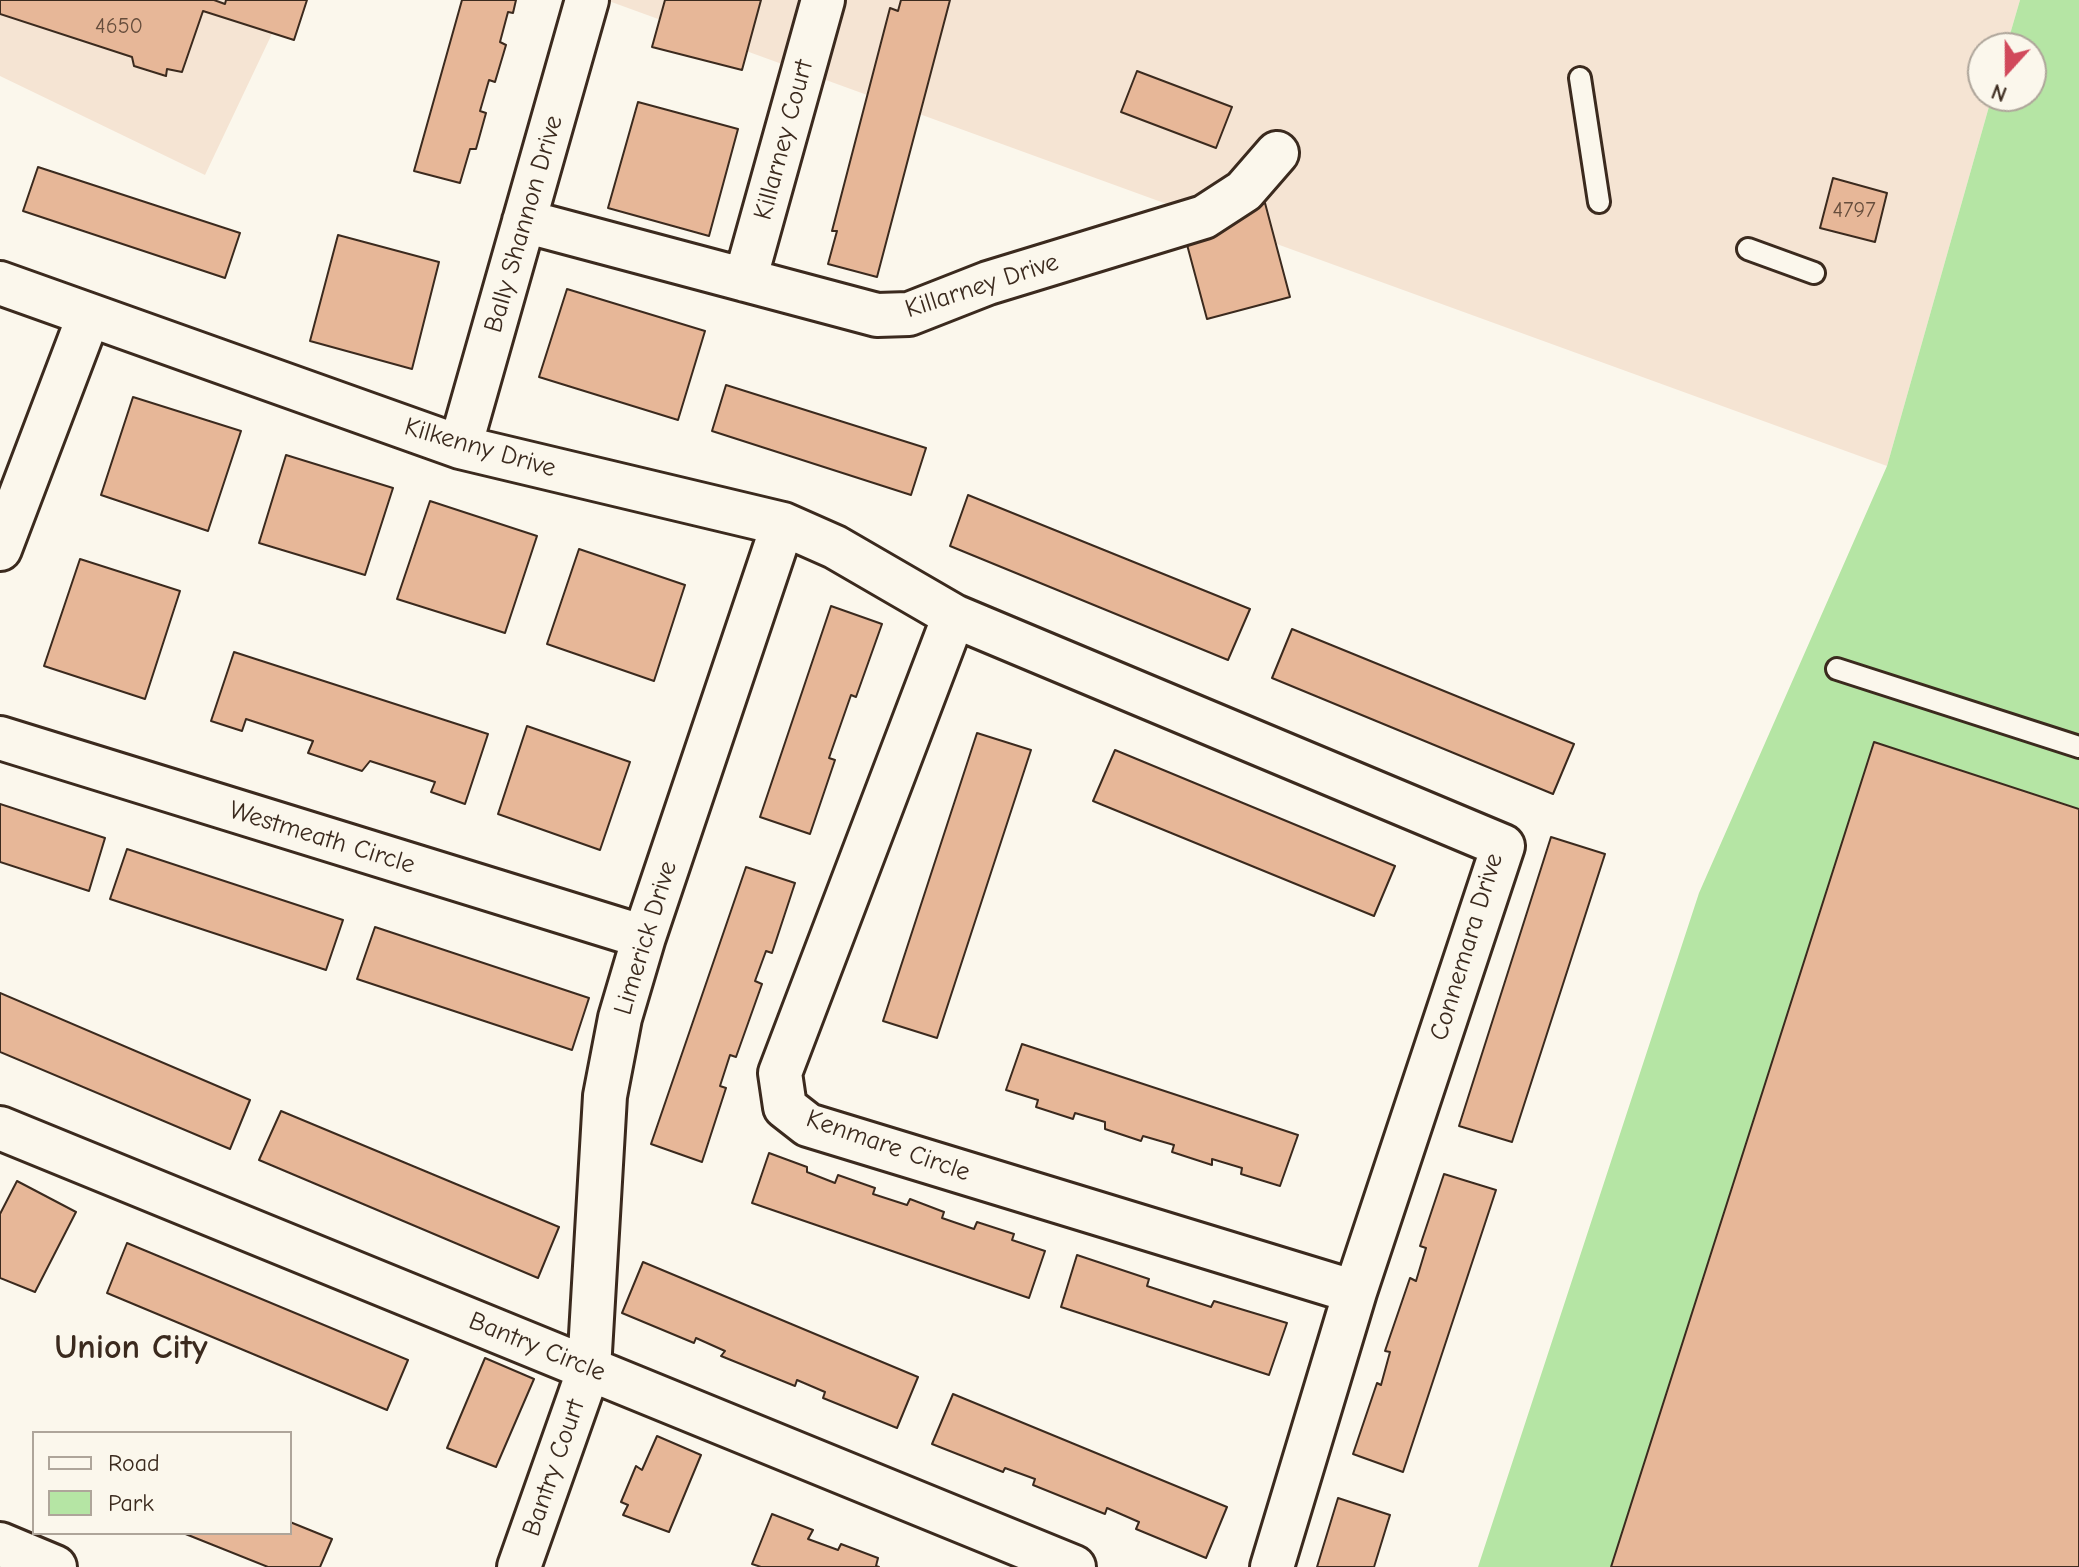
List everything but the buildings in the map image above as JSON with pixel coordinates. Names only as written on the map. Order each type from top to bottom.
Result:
[{"type":"street","name":"Bally Shannon Drive","points":[[460,447],[587,0]]},
{"type":"street","name":"Killarney Court","points":[[745,280],[823,0]]},
{"type":"street","name":"Killarney Drive","points":[[524,221],[877,315],[909,314],[988,283],[1204,217],[1244,191],[1277,153]]},
{"type":"street","name":"Kilkenny Drive","points":[[0,283],[460,447],[783,524],[835,547],[954,616]]},
{"type":"street","points":[[0,549],[89,315]]},
{"type":"street","name":"Limerick Drive","points":[[589,1369],[605,1096],[620,1018],[644,937],[783,524]]},
{"type":"street","name":"Kenmare Circle","points":[[954,616],[780,1073],[785,1107],[808,1125],[1355,1292]]},
{"type":"street","name":"Connemara Drive","points":[[954,616],[1503,846],[1355,1292],[1272,1567]]},
{"type":"street","name":"Westmeath Circle","points":[[0,738],[644,937]]},
{"type":"street","name":"Bantry Circle","points":[[0,1128],[1074,1567]]},
{"type":"street","name":"Bantry Court","points":[[519,1567],[589,1369]]},
{"type":"street","points":[[0,1544],[55,1567]]},
{"type":"lane","points":[[1580,78],[1599,202]]},
{"type":"lane","points":[[1748,249],[1814,273]]},
{"type":"lane","points":[[1837,669],[2079,747]]},
{"type":"shaded area","points":[[0,0],[288,0],[205,175],[0,76]]},
{"type":"shaded area","points":[[606,0],[2020,0],[2011,32],[1967,32],[1967,112],[1987,112],[1887,466]]},
{"type":"green space","points":[[2020,0],[2079,0],[2079,1567],[1478,1567],[1699,893],[1887,466],[1987,112],[2047,112],[2047,32],[2011,32]]},
{"type":"district","name":"Union City","points":[[131,1348]]}]
